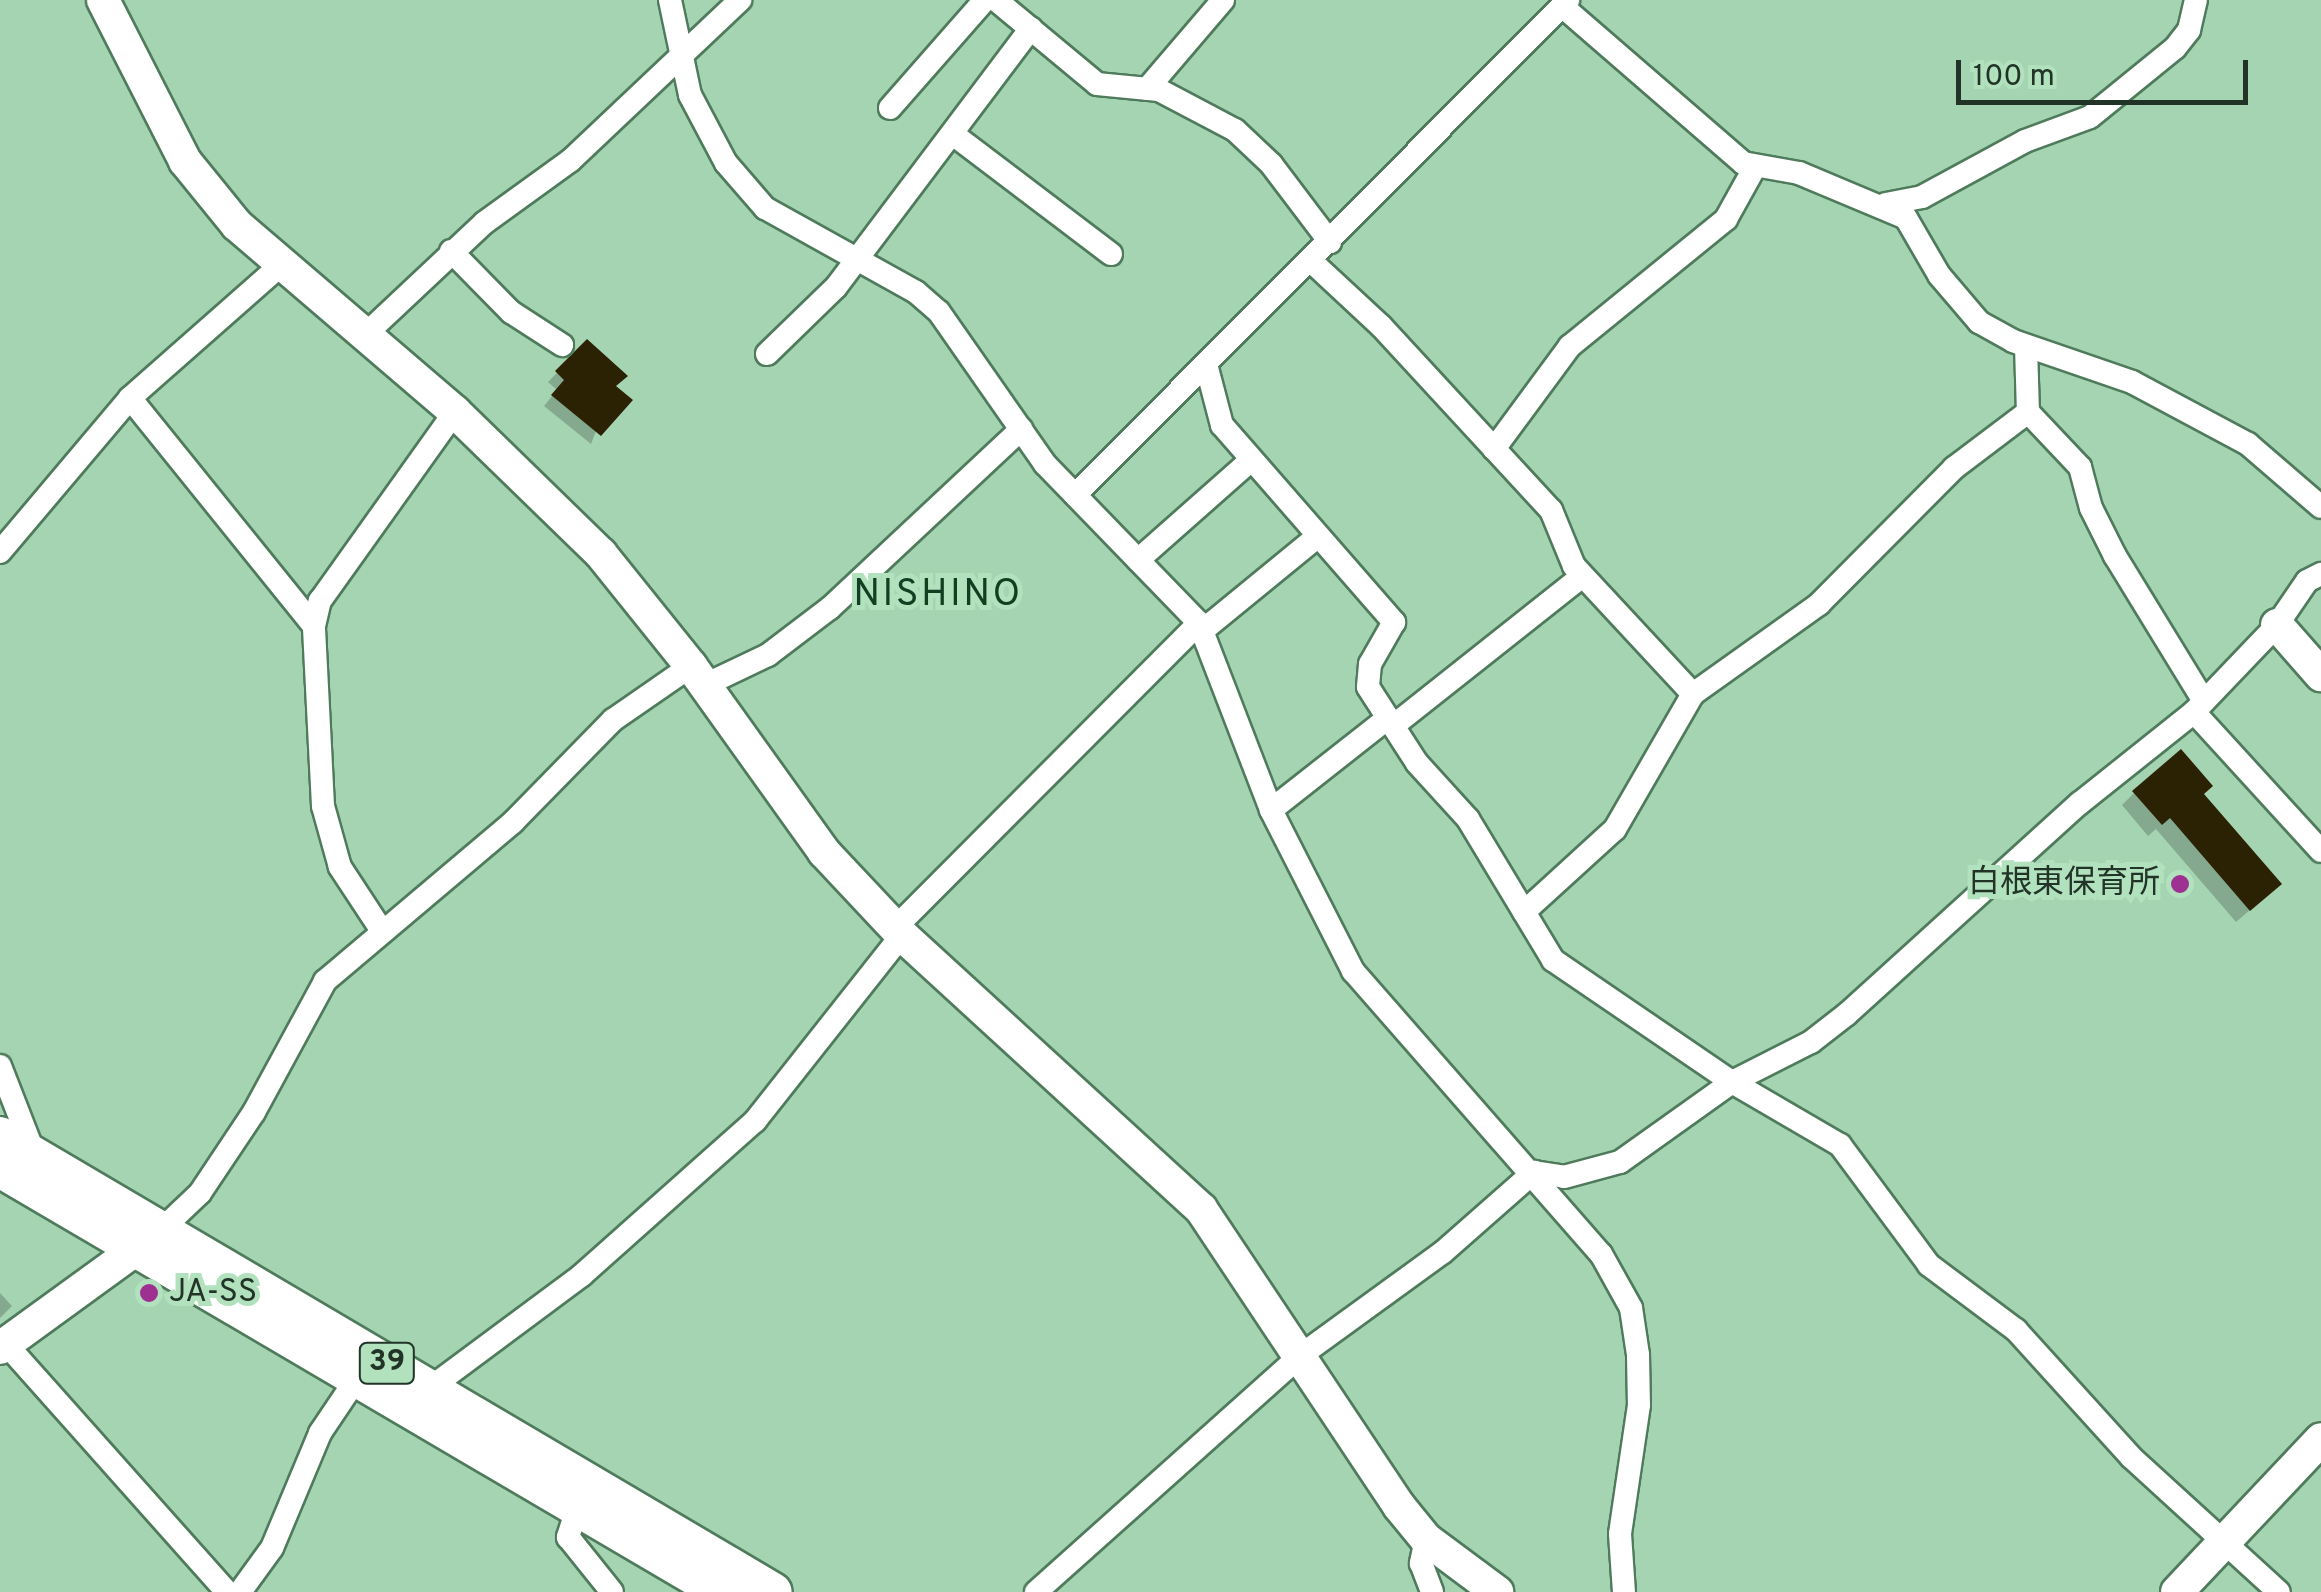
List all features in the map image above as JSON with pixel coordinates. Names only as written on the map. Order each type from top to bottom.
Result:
[{"type":"main road","name":"39","points":[[0,1136],[17,1162],[365,1366],[578,1506],[722,1592]]},
{"type":"main road","name":"39","points":[[365,1366],[430,1388],[773,1592]]},
{"type":"street","points":[[102,0],[185,162],[238,225],[367,333],[544,494],[698,675],[824,852],[898,932],[1201,1209],[1367,1463],[1426,1539],[1497,1592]]},
{"type":"street","points":[[670,0],[690,95],[739,178],[765,208],[939,312],[1020,428],[1075,496],[1200,627],[1271,810],[1354,971],[1602,1254],[1631,1308],[1640,1405],[1620,1534],[1624,1592]]},
{"type":"street","points":[[367,333],[451,251],[571,160],[740,0]]},
{"type":"street","points":[[890,108],[985,0]]},
{"type":"street","points":[[996,0],[1097,84],[1147,89],[1200,106],[1235,130],[1271,164],[1330,242]]},
{"type":"street","points":[[1147,89],[1222,0]]},
{"type":"street","points":[[1886,204],[1922,197],[2025,140],[2090,117],[2175,48],[2189,30],[2196,0]]},
{"type":"street","points":[[1075,496],[1207,368],[1565,3],[1714,144],[1755,167],[1800,174],[1886,204],[1920,234],[1940,275],[1979,322],[2026,346],[2132,382],[2248,444],[2321,508]]},
{"type":"street","points":[[767,354],[856,262],[1030,28]]},
{"type":"street","points":[[954,135],[1111,254]]},
{"type":"street","points":[[1494,449],[1570,346],[1704,243],[1726,219],[1755,167]]},
{"type":"street","points":[[451,251],[511,312],[562,345]]},
{"type":"street","points":[[1311,262],[1550,510],[1558,542],[1582,576],[1693,694]]},
{"type":"street","points":[[0,552],[130,398],[282,264]]},
{"type":"street","points":[[2026,346],[2028,412],[2080,467],[2091,508],[2199,706],[2321,851]]},
{"type":"street","points":[[1207,368],[1222,425],[1394,622],[1370,664],[1368,687],[1390,722],[1468,818],[1553,960],[1732,1082],[1840,1145],[1929,1265],[2016,1330],[2131,1456],[2222,1544],[2279,1592]]},
{"type":"street","points":[[130,398],[314,626]]},
{"type":"street","points":[[382,930],[340,867],[324,806],[314,626],[320,601],[455,412]]},
{"type":"street","points":[[1524,912],[1615,829],[1693,694],[1744,652],[1819,604],[1954,468],[2028,412]]},
{"type":"street","points":[[227,1592],[3,1346],[149,1240],[200,1193],[254,1112],[326,981],[514,822],[613,720],[698,675],[768,654],[830,608],[1020,428]]},
{"type":"street","points":[[1138,560],[1252,460]]},
{"type":"street","points":[[430,1388],[582,1275],[755,1120],[898,932],[1200,627],[1316,537]]},
{"type":"street","points":[[1534,1172],[1564,1177],[1620,1162],[1732,1082],[1811,1042],[1847,1014],[2080,802],[2199,706],[2277,625],[2307,581],[2321,574]]},
{"type":"street","points":[[1271,810],[1582,576]]},
{"type":"street","points":[[2277,625],[2321,675]]},
{"type":"street","points":[[0,1066],[17,1162]]},
{"type":"street","points":[[1036,1592],[1300,1356],[1442,1253],[1534,1172]]},
{"type":"street","points":[[240,1592],[272,1548],[320,1433],[365,1366]]},
{"type":"street","points":[[2177,1592],[2321,1439]]},
{"type":"street","points":[[578,1506],[568,1537],[612,1592]]},
{"type":"street","points":[[1426,1539],[1421,1562],[1432,1592]]},
{"type":"building","points":[[587,339],[628,376],[616,386],[633,400],[601,436],[551,395],[564,380],[555,371]]},
{"type":"building","points":[[2181,749],[2213,786],[2204,794],[2282,884],[2250,911],[2170,818],[2162,825],[2132,791]]},
{"type":"place","name":"白根東保育所","points":[[2180,884]]},
{"type":"place","name":"JA-SS","points":[[149,1293]]},
{"type":"district","name":"NISHINO","points":[[938,596]]}]
